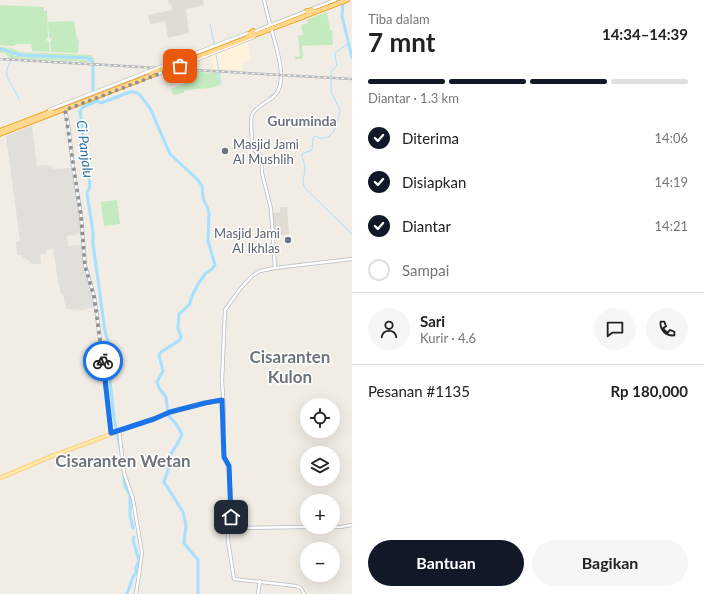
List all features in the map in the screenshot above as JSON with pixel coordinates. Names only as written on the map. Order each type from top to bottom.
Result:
[{"type":"highway","points":[[175,65],[313,10],[342,2]]},
{"type":"highway","points":[[0,135],[2,130],[49,116],[97,94],[342,2]]},
{"type":"highway","points":[[307,11],[313,10]]},
{"type":"highway","points":[[248,35],[253,31]]},
{"type":"highway","points":[[193,59],[198,59]]},
{"type":"highway","points":[[11,128],[33,117],[92,97]]},
{"type":"main road","points":[[264,0],[270,25]]},
{"type":"main road","points":[[97,94],[175,65],[253,31],[335,0]]},
{"type":"main road","points":[[175,65],[198,59],[272,31],[342,2],[351,0]]},
{"type":"main road","points":[[272,31],[279,60],[281,74],[280,85],[276,94],[255,111],[252,117],[253,149],[262,159],[262,173],[270,206],[275,268]]},
{"type":"main road","points":[[49,116],[92,97]]},
{"type":"main road","points":[[65,110],[81,216],[85,266],[94,296],[97,316],[111,433]]},
{"type":"main road","points":[[0,135],[11,128]]},
{"type":"main road","points":[[304,594],[299,586],[234,579],[228,541],[228,528],[232,514],[232,507],[229,466],[224,457],[222,400],[225,310],[252,276],[260,271],[352,259]]},
{"type":"main road","points":[[0,478],[56,454],[169,412],[222,400]]},
{"type":"main road","points":[[118,431],[124,473],[133,500],[142,553],[142,562],[136,594]]},
{"type":"main road","points":[[340,527],[352,525]]},
{"type":"main road","points":[[228,528],[300,527]]},
{"type":"main road","points":[[258,594],[260,581]]},
{"type":"shaded area","points":[[168,0],[203,0],[204,5],[186,9],[189,33],[168,38],[165,21],[150,24],[148,15],[172,10],[171,4],[169,4]]},
{"type":"shaded area","points":[[248,42],[250,61],[242,63],[242,70],[213,69],[211,56]]},
{"type":"shaded area","points":[[32,126],[37,166],[50,165],[54,169],[72,168],[84,233],[67,236],[68,246],[83,245],[85,271],[96,307],[83,310],[66,309],[63,294],[61,294],[59,288],[53,248],[46,250],[46,254],[40,254],[41,264],[33,264],[20,255],[17,255],[16,242],[20,241],[6,136]]},
{"type":"shaded area","points":[[280,207],[287,207],[289,234],[274,236],[272,213],[280,212]]},
{"type":"green space","points":[[0,5],[44,7],[44,11],[47,11],[48,37],[46,40],[49,42],[50,52],[32,51],[31,44],[16,44],[14,46],[0,45]]},
{"type":"green space","points":[[327,12],[330,30],[332,30],[333,45],[302,46],[303,59],[295,59],[295,57],[300,56],[298,36],[303,35],[301,25],[308,23],[307,19]]},
{"type":"green space","points":[[74,21],[77,39],[79,40],[78,53],[51,52],[50,42],[52,39],[49,37],[48,22]]},
{"type":"green space","points":[[0,47],[11,48],[20,52],[91,55],[95,62],[92,62],[91,58],[88,57],[18,53]]},
{"type":"green space","points":[[0,50],[7,51],[15,56],[87,60],[90,62],[11,58],[5,53],[0,53]]},
{"type":"green space","points":[[180,71],[218,73],[220,85],[210,88],[185,90],[184,93],[173,95],[171,89],[184,84]]},
{"type":"green space","points":[[117,200],[120,224],[104,226],[101,202]]},
{"type":"waterway","points":[[343,1],[342,16],[352,58]]},
{"type":"waterway","points":[[210,24],[214,44]]},
{"type":"waterway","points":[[349,43],[335,53],[337,65],[331,72],[331,91],[340,110],[333,133],[326,138],[315,136],[313,138],[312,150],[302,154],[302,158],[305,166],[303,181],[305,188],[352,234]]},
{"type":"waterway","name":"Ci Panjalu","points":[[0,49],[21,55],[88,58],[91,60],[93,65],[93,94]]},
{"type":"waterway","name":"Ci Panjalu","points":[[12,57],[13,53]]},
{"type":"waterway","points":[[216,55],[219,70]]},
{"type":"waterway","points":[[11,61],[8,67],[7,76],[19,99]]},
{"type":"waterway","points":[[219,73],[221,85]]},
{"type":"waterway","points":[[97,101],[101,103],[130,92],[139,94],[150,108],[170,154],[198,180],[202,186],[203,198],[208,209],[208,241],[215,265],[206,273],[198,284],[189,305],[179,314],[178,328],[181,337],[180,340],[161,352],[159,355],[163,371],[157,382],[159,388],[166,397],[168,415],[182,434],[169,457],[168,470],[164,482],[183,512],[186,525],[184,543],[198,560],[198,594]]},
{"type":"waterway","name":"Ci Panjalu","points":[[97,101],[83,107],[80,111],[90,186],[87,193],[93,232],[93,244],[105,331],[109,345],[108,361],[114,418],[121,452]]},
{"type":"waterway","name":"Ci Panjalu","points":[[122,461],[125,486],[130,495],[130,515],[133,528]]},
{"type":"waterway","name":"Ci Panjalu","points":[[127,594],[136,573],[136,567],[139,561],[133,540],[134,537]]},
{"type":"railway","points":[[0,59],[352,79]]},
{"type":"way so far","points":[[103,361],[94,296],[85,266],[81,216],[65,110],[180,66]]},
{"type":"place","name":"Masjid Jami Al Mushlih","points":[[225,151]]},
{"type":"place","name":"Masjid Jami Al Ikhlas","points":[[288,240]]},
{"type":"district","name":"Guruminda","points":[[302,121]]},
{"type":"district","name":"Cisaranten Kulon","points":[[290,367]]},
{"type":"district","name":"Cisaranten Wetan","points":[[123,461]]},
{"type":"route","points":[[103,361],[111,433],[154,419],[170,412],[194,405],[222,400],[224,412],[224,457],[229,466],[232,507],[231,517]]}]
